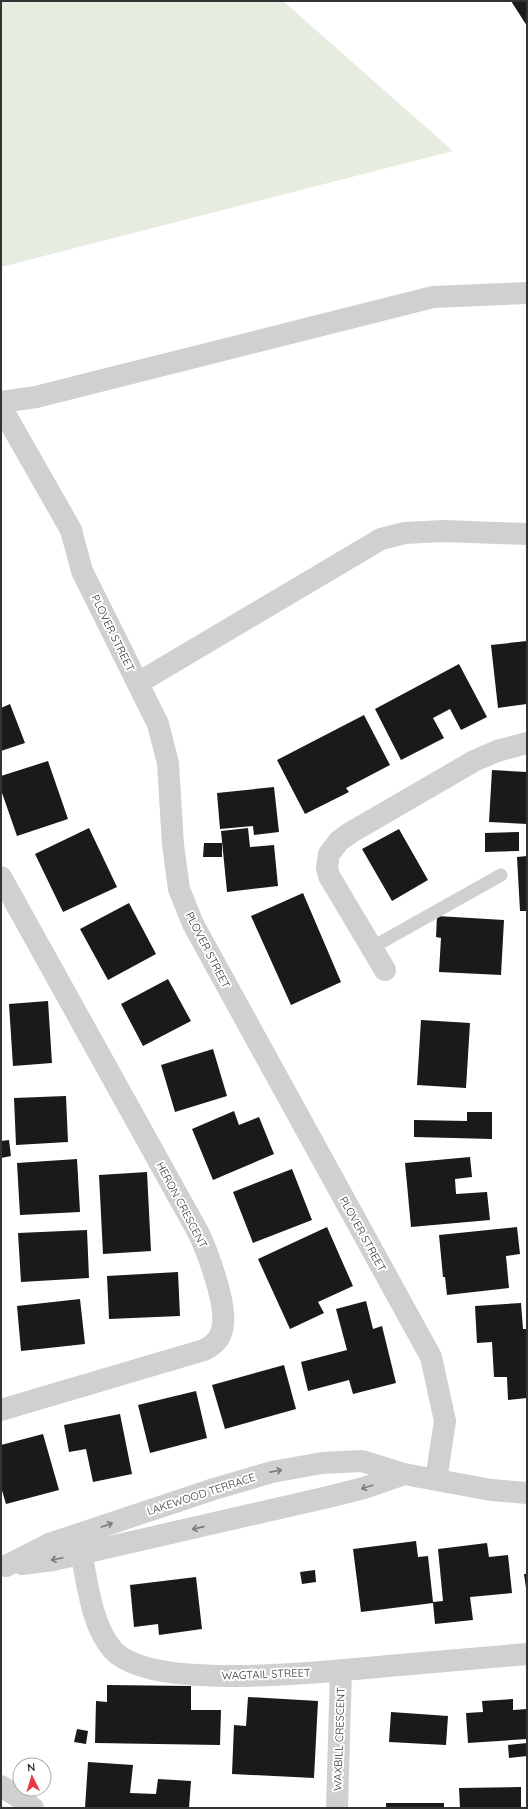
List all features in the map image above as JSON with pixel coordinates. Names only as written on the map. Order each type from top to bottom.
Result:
[{"type":"street","points":[[1,402],[36,397],[433,297],[527,293]]},
{"type":"street","name":"PLOVER STREET","points":[[1,407],[71,530],[82,571],[158,724],[168,763],[173,845],[179,889],[193,924],[431,1357],[445,1421],[436,1480]]},
{"type":"street","points":[[138,683],[381,539],[405,533],[443,531],[527,534]]},
{"type":"street","points":[[385,970],[329,876],[328,861],[332,848],[350,833],[474,761],[497,751],[527,743]]},
{"type":"street","name":"HERON CRESCENT","points":[[1,878],[198,1232],[213,1268],[224,1323],[216,1342],[204,1350],[1,1410]]},
{"type":"street","name":"LAKEWOOD TERRACE","points":[[4,1567],[53,1560],[80,1544],[214,1489],[272,1472],[322,1463],[362,1461],[404,1474],[491,1490],[527,1493]]},
{"type":"street","name":"LAKEWOOD TERRACE","points":[[80,1544],[328,1498],[364,1488],[404,1474]]},
{"type":"street","name":"WAGTAIL STREET","points":[[80,1544],[92,1603],[99,1625],[106,1640],[114,1650],[129,1662],[152,1669],[215,1676],[244,1676],[341,1670],[527,1654]]},
{"type":"street","name":"WAXBILL CRESCENT","points":[[337,1808],[341,1670]]},
{"type":"street","points":[[1,1786],[23,1800],[32,1808]]},
{"type":"lane","points":[[371,948],[501,875]]},
{"type":"shaded area","points":[[1,1],[283,1],[453,151],[1,267]]},
{"type":"building","points":[[511,1],[527,1],[527,26]]},
{"type":"building","points":[[527,641],[527,704],[498,708],[491,645]]},
{"type":"building","points":[[459,664],[487,717],[461,730],[450,709],[433,718],[444,738],[401,760],[375,709]]},
{"type":"building","points":[[10,704],[25,743],[1,751],[1,708]]},
{"type":"building","points":[[364,715],[390,765],[346,788],[349,792],[305,814],[277,760]]},
{"type":"building","points":[[48,761],[68,819],[17,836],[1,790],[1,776]]},
{"type":"building","points":[[492,770],[527,772],[527,824],[489,822]]},
{"type":"building","points":[[274,787],[279,832],[254,835],[253,826],[220,829],[217,793]]},
{"type":"building","points":[[89,828],[117,887],[63,912],[35,854]]},
{"type":"building","points":[[248,828],[250,847],[274,845],[278,886],[227,892],[221,831]]},
{"type":"building","points":[[399,829],[428,880],[392,901],[362,849]]},
{"type":"building","points":[[519,832],[519,851],[485,852],[485,833]]},
{"type":"building","points":[[204,843],[222,843],[222,857],[203,857]]},
{"type":"building","points":[[527,856],[527,911],[520,911],[517,857]]},
{"type":"building","points":[[303,893],[341,982],[291,1005],[251,916]]},
{"type":"building","points":[[129,903],[156,954],[108,980],[80,929]]},
{"type":"building","points":[[437,916],[504,920],[501,975],[439,972],[441,938],[436,937]]},
{"type":"building","points":[[168,979],[191,1021],[143,1046],[121,1004]]},
{"type":"building","points":[[48,1001],[52,1063],[13,1066],[9,1004]]},
{"type":"building","points":[[421,1020],[470,1023],[466,1088],[417,1085]]},
{"type":"building","points":[[213,1049],[227,1096],[175,1112],[161,1065]]},
{"type":"building","points":[[66,1096],[68,1142],[16,1145],[14,1098]]},
{"type":"building","points":[[234,1111],[239,1125],[259,1117],[274,1154],[213,1180],[192,1129]]},
{"type":"building","points":[[467,1112],[492,1112],[492,1139],[414,1137],[414,1120],[467,1121]]},
{"type":"building","points":[[9,1140],[11,1156],[1,1158],[1,1141]]},
{"type":"building","points":[[470,1157],[472,1177],[455,1179],[456,1194],[487,1192],[490,1220],[411,1227],[405,1163]]},
{"type":"building","points":[[77,1159],[80,1212],[20,1215],[17,1163]]},
{"type":"building","points":[[292,1169],[312,1220],[253,1243],[233,1192]]},
{"type":"building","points":[[147,1172],[151,1251],[103,1254],[99,1175]]},
{"type":"building","points":[[327,1227],[353,1286],[318,1302],[324,1313],[290,1329],[258,1259]]},
{"type":"building","points":[[517,1227],[520,1254],[506,1256],[509,1288],[447,1295],[445,1277],[443,1277],[439,1235]]},
{"type":"building","points":[[87,1230],[89,1278],[21,1282],[18,1233]]},
{"type":"building","points":[[178,1272],[180,1316],[109,1319],[107,1276]]},
{"type":"building","points":[[80,1299],[85,1344],[21,1351],[17,1306]]},
{"type":"building","points":[[366,1301],[373,1329],[382,1326],[396,1383],[353,1394],[349,1380],[308,1391],[301,1362],[347,1350],[336,1309]]},
{"type":"building","points":[[521,1303],[523,1329],[527,1329],[527,1398],[508,1400],[507,1377],[494,1377],[492,1342],[477,1343],[475,1306]]},
{"type":"building","points":[[284,1365],[296,1409],[225,1429],[212,1385]]},
{"type":"building","points":[[196,1391],[207,1438],[150,1453],[138,1405]]},
{"type":"building","points":[[120,1414],[132,1474],[93,1482],[86,1449],[69,1452],[64,1425]]},
{"type":"building","points":[[43,1434],[59,1490],[6,1504],[1,1487],[1,1445]]},
{"type":"building","points":[[416,1541],[418,1557],[428,1556],[433,1602],[443,1601],[438,1549],[487,1543],[489,1557],[508,1555],[512,1593],[470,1597],[473,1620],[435,1624],[433,1603],[361,1612],[353,1549]]},
{"type":"building","points":[[315,1570],[316,1582],[302,1584],[300,1572]]},
{"type":"building","points":[[524,1574],[527,1574],[527,1588],[526,1588]]},
{"type":"building","points":[[196,1577],[202,1629],[159,1635],[158,1624],[134,1627],[130,1585]]},
{"type":"building","points":[[107,1685],[191,1686],[191,1710],[221,1710],[220,1745],[95,1743],[96,1701],[107,1702]]},
{"type":"building","points":[[248,1697],[318,1701],[314,1778],[232,1774],[234,1725],[246,1726]]},
{"type":"building","points":[[513,1699],[513,1710],[527,1709],[527,1739],[468,1743],[466,1713],[483,1712],[482,1701]]},
{"type":"building","points":[[391,1712],[448,1716],[446,1745],[389,1742]]},
{"type":"building","points":[[77,1729],[88,1731],[86,1744],[74,1742]]},
{"type":"building","points":[[527,1743],[527,1756],[509,1758],[508,1745]]},
{"type":"building","points":[[88,1762],[133,1765],[130,1793],[156,1794],[158,1779],[191,1781],[189,1808],[85,1808]]},
{"type":"building","points":[[521,1787],[521,1808],[460,1808],[459,1788]]},
{"type":"building","points":[[386,1803],[444,1803],[444,1808],[386,1808]]}]
